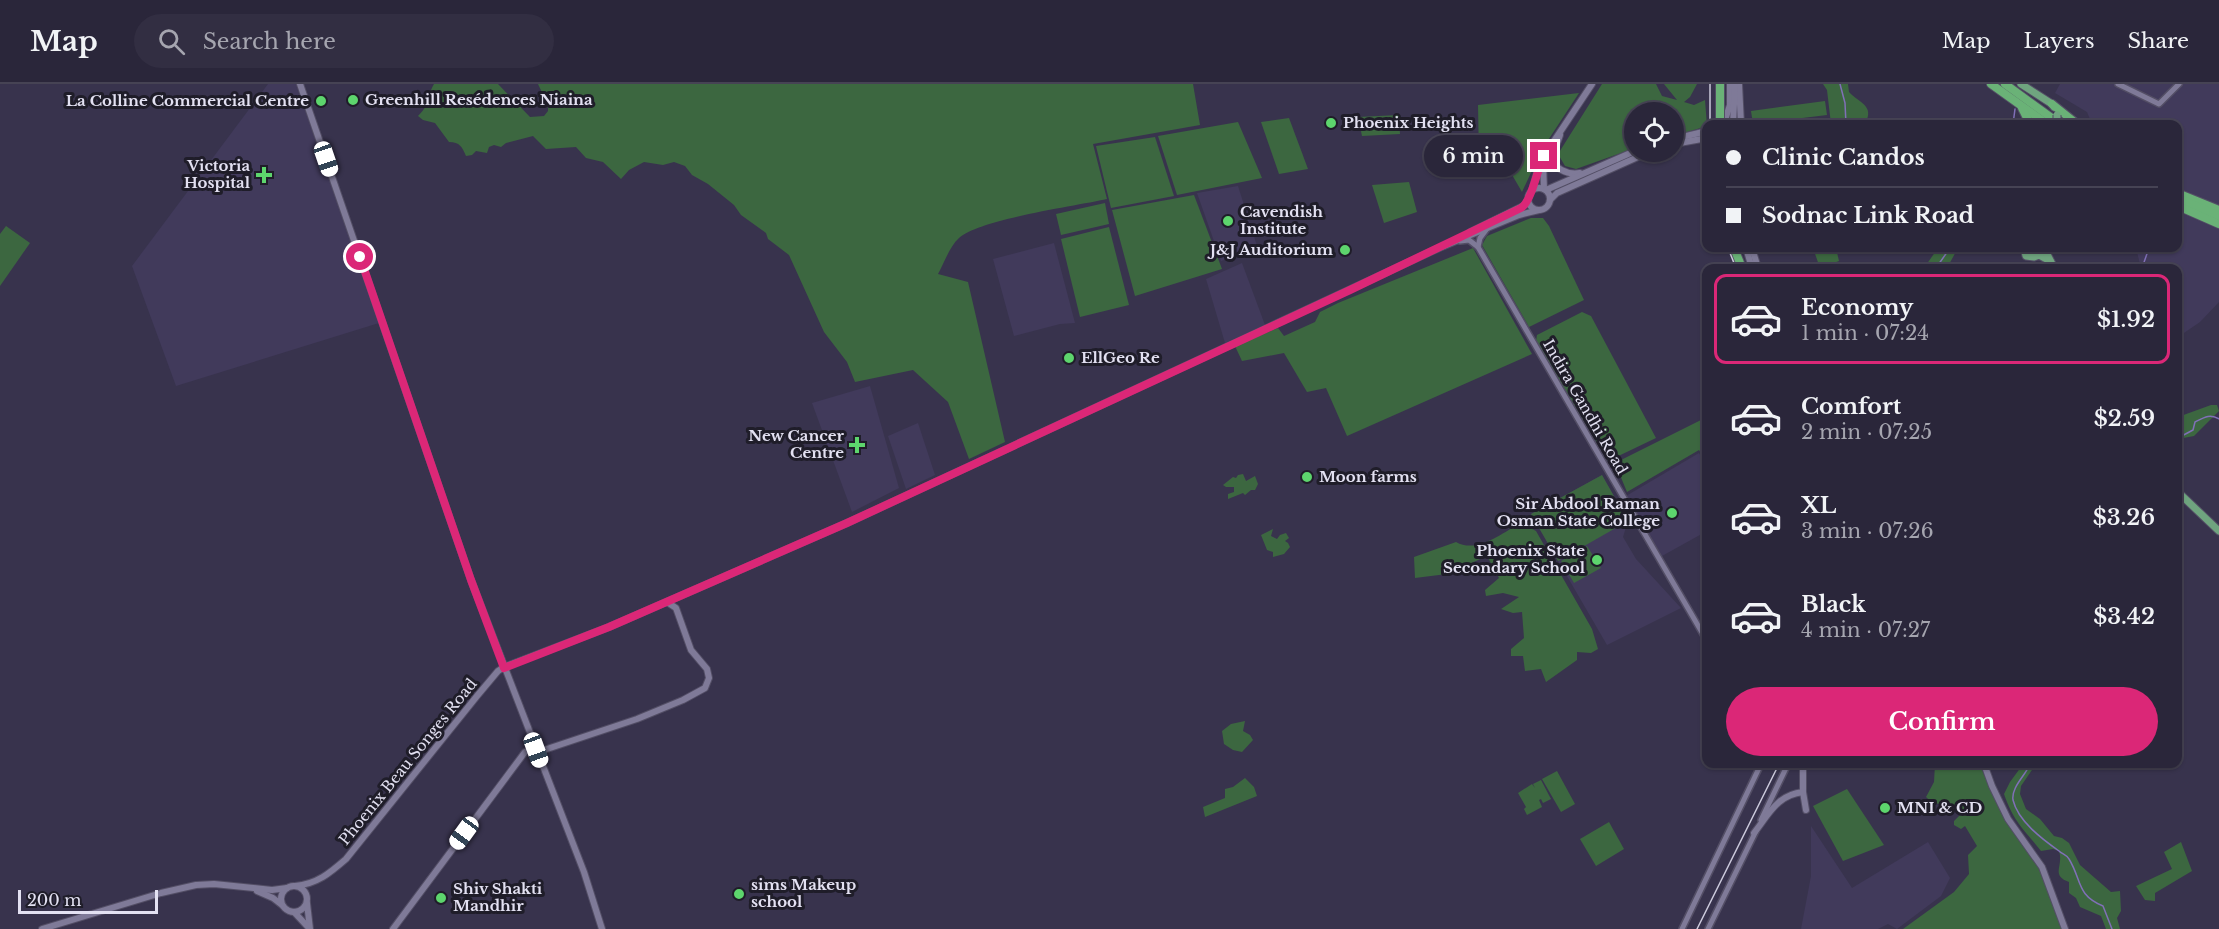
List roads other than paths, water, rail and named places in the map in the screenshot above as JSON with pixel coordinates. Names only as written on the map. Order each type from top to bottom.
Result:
[{"type":"highway","points":[[1719,120],[1720,84]]},
{"type":"highway","points":[[1991,84],[2042,120]]},
{"type":"highway","points":[[2005,84],[2053,120]]},
{"type":"highway","points":[[2015,100],[2028,120]]},
{"type":"highway","points":[[2052,104],[2072,120]]},
{"type":"highway","points":[[2182,196],[2219,210]]},
{"type":"highway","points":[[2182,198],[2189,204],[2219,216]]},
{"type":"highway","points":[[2182,208],[2219,224]]},
{"type":"main road","points":[[300,84],[471,580],[584,872],[602,929]]},
{"type":"main road","points":[[504,668],[682,596],[847,523],[1521,208],[1526,205],[1544,156],[1592,84]]},
{"type":"main road","points":[[1730,84],[1732,120]]},
{"type":"main road","points":[[1732,120],[1737,84]]},
{"type":"main road","points":[[1737,84],[1742,120]]},
{"type":"main road","points":[[2021,84],[2052,104],[2057,120]]},
{"type":"main road","points":[[1723,120],[1730,105]]},
{"type":"main road","points":[[1564,126],[1553,155],[1560,170],[1569,174],[1600,166]]},
{"type":"main road","points":[[1684,137],[1702,134]]},
{"type":"main road","points":[[1695,140],[1702,136]]},
{"type":"main road","points":[[1684,142],[1702,141]]},
{"type":"main road","points":[[1544,156],[1542,170],[1545,189],[1550,195],[1550,200]]},
{"type":"main road","points":[[1532,190],[1545,189],[1624,156]]},
{"type":"main road","points":[[1442,246],[1519,215],[1539,210],[1547,206],[1557,193],[1627,162]]},
{"type":"main road","points":[[1529,197],[1533,207],[1539,210]]},
{"type":"main road","points":[[2025,252],[2026,256],[2034,257],[2043,252]]},
{"type":"main road","points":[[2039,255],[2051,264]]},
{"type":"main road","points":[[2182,496],[2219,531]]},
{"type":"main road","points":[[676,608],[682,596]]},
{"type":"main road","points":[[393,929],[529,749],[544,750],[637,719],[705,688],[709,678],[708,672],[691,650],[676,608],[667,602]]},
{"type":"main road","name":"Phoenix Beau Songes Road","points":[[295,886],[309,884],[331,872],[357,845],[477,696],[498,671],[504,668]]},
{"type":"main road","points":[[1803,768],[1806,810]]},
{"type":"main road","points":[[1985,768],[2008,819],[2042,867],[2066,929]]},
{"type":"main road","points":[[1755,833],[1777,802],[1803,792]]},
{"type":"main road","points":[[42,929],[180,888],[214,884],[251,889],[295,886],[305,892],[310,929]]},
{"type":"main road","points":[[282,905],[281,898],[287,888]]},
{"type":"main road","points":[[251,889],[273,898],[287,910],[294,912],[300,911],[307,903]]},
{"type":"main road","points":[[294,912],[310,929]]},
{"type":"street","points":[[2118,84],[2159,104],[2179,84]]},
{"type":"street","points":[[1456,241],[1469,240],[1479,247],[1480,238],[1486,230]]},
{"type":"street","name":"Indira Gandhi Road","points":[[1479,247],[1702,632]]},
{"type":"street","points":[[1682,929],[1759,768]]},
{"type":"street","points":[[1708,929],[1786,768]]},
{"type":"waterway","points":[[1840,84],[1845,103],[1846,120]]},
{"type":"waterway","points":[[2014,120],[2015,109]]},
{"type":"waterway","points":[[1939,264],[1947,252]]},
{"type":"waterway","points":[[2143,264],[2148,252]]},
{"type":"waterway","points":[[2182,436],[2193,430],[2195,422],[2201,419],[2210,416],[2219,419]]},
{"type":"waterway","points":[[2028,768],[2014,790],[2013,800],[2016,808],[2032,829],[2068,858],[2084,892],[2094,902],[2103,906],[2112,929]]},
{"type":"tram line","points":[[1710,84],[1710,120]]},
{"type":"tram line","points":[[1730,252],[1734,264]]},
{"type":"tram line","points":[[1697,929],[1777,768]]},
{"type":"place","name":"Greenhill Resédences Niaina","points":[[353,100]]},
{"type":"place","name":"La Colline Commercial Centre","points":[[321,101]]},
{"type":"place","name":"Phoenix Heights","points":[[1331,123]]},
{"type":"place","name":"Victoria Hospital","points":[[264,175]]},
{"type":"place","name":"Cavendish Institute","points":[[1228,221]]},
{"type":"place","name":"J&J Auditorium","points":[[1345,250]]},
{"type":"place","name":"EllGeo Re","points":[[1069,358]]},
{"type":"place","name":"New Cancer Centre","points":[[857,445]]},
{"type":"place","name":"Moon farms","points":[[1307,477]]},
{"type":"place","name":"Sir Abdool Raman Osman State College","points":[[1672,513]]},
{"type":"place","name":"Phoenix State Secondary School","points":[[1597,560]]},
{"type":"place","name":"MNI & CD","points":[[1885,808]]},
{"type":"place","name":"sims Makeup school","points":[[739,894]]},
{"type":"place","name":"Shiv Shakti Mandhir","points":[[441,898]]}]
